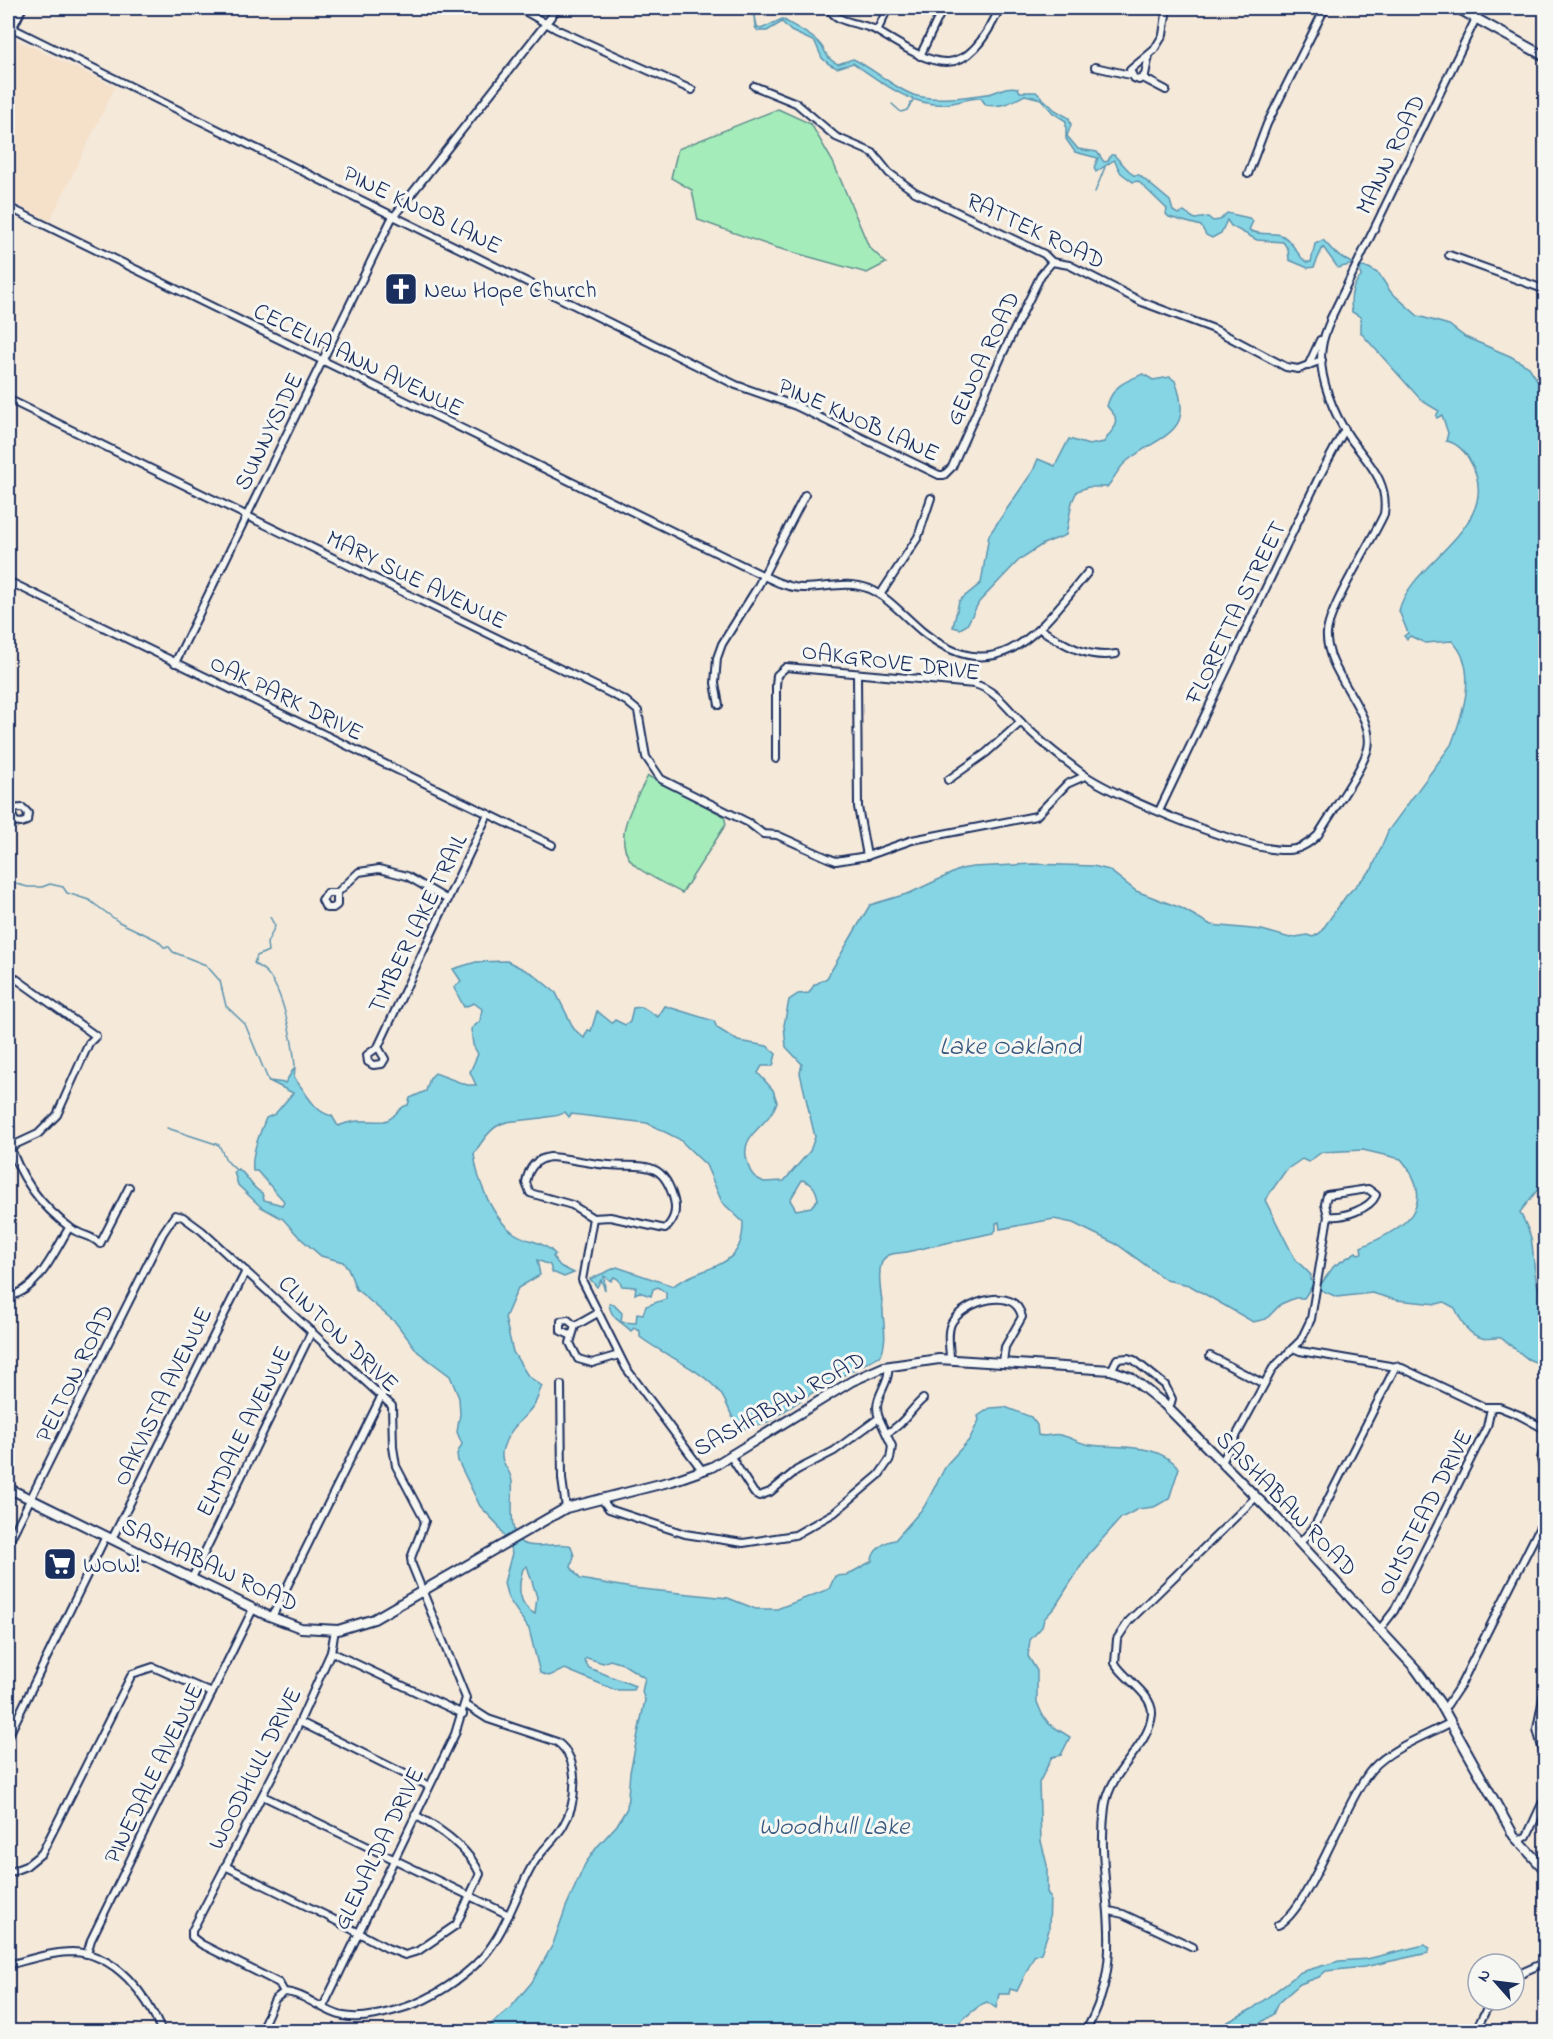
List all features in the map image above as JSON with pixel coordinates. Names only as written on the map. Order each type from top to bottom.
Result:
[{"type":"main road","points":[[9,30],[21,8]]},
{"type":"street","points":[[519,8],[546,24],[595,45],[668,82],[692,90]]},
{"type":"street","name":"SUNNYSIDE","points":[[175,663],[394,215],[558,8]]},
{"type":"street","points":[[829,8],[844,20],[877,31],[885,38],[920,56],[938,62],[956,61],[980,45],[1000,8]]},
{"type":"street","points":[[877,31],[888,8]]},
{"type":"street","points":[[920,56],[943,8]]},
{"type":"street","points":[[1143,78],[1149,55],[1163,35],[1167,8]]},
{"type":"street","points":[[1248,174],[1267,124],[1325,8]]},
{"type":"street","points":[[1457,8],[1545,57]]},
{"type":"street","name":"MANN ROAD","points":[[1308,366],[1481,8]]},
{"type":"street","name":"PINE KNOB LANE","points":[[9,30],[394,215],[736,385],[796,406],[934,474],[944,475],[949,472]]},
{"type":"street","points":[[1130,75],[1133,65],[1149,55]]},
{"type":"street","points":[[1095,67],[1130,75],[1138,80],[1143,78],[1166,90]]},
{"type":"street","name":"RATTEK ROAD","points":[[754,86],[796,103],[836,137],[873,153],[889,173],[915,192],[1024,244],[1052,262],[1082,270],[1142,302],[1214,329],[1286,367],[1298,369],[1322,360]]},
{"type":"street","name":"CECELIA ANN AVENUE","points":[[8,207],[764,576],[789,586],[803,588],[847,583],[880,595]]},
{"type":"street","points":[[1449,255],[1545,290]]},
{"type":"street","name":"GENOA ROAD","points":[[949,472],[1041,275],[1052,262]]},
{"type":"street","name":"MANN ROAD","points":[[1310,843],[1318,835],[1368,746],[1366,728],[1334,661],[1327,633],[1338,603],[1384,514],[1386,501],[1376,471],[1345,429],[1327,386],[1322,360],[1322,345],[1332,317]]},
{"type":"street","name":"MARY SUE AVENUE","points":[[8,399],[626,701],[638,711],[646,757],[661,779],[749,823],[763,834],[777,835],[836,861],[867,856],[912,840],[1036,816],[1067,784],[1085,776]]},
{"type":"street","name":"FLORETTA STREET","points":[[1160,811],[1318,479],[1345,429]]},
{"type":"street","points":[[719,705],[715,684],[717,658],[728,633],[764,576],[805,495]]},
{"type":"street","points":[[931,498],[918,537],[880,595],[924,633],[959,655],[972,657],[1002,652],[1022,644],[1040,629],[1088,572]]},
{"type":"street","name":"OAK PARK DRIVE","points":[[8,580],[552,845]]},
{"type":"street","points":[[1040,629],[1064,645],[1100,657],[1116,654]]},
{"type":"street","name":"OAKGROVE DRIVE","points":[[776,759],[776,686],[781,670],[797,666],[981,686],[993,693],[1021,722],[1085,776],[1160,811],[1233,841],[1272,850],[1288,850],[1310,843]]},
{"type":"street","points":[[857,674],[858,807],[867,856]]},
{"type":"street","points":[[948,780],[986,753],[1021,722]]},
{"type":"street","name":"TIMBER LAKE TRAIL","points":[[378,1047],[488,814]]},
{"type":"street","points":[[337,893],[359,872],[379,869],[407,876],[448,900]]},
{"type":"street","points":[[8,973],[96,1036],[89,1043],[57,1115],[38,1134],[10,1147]]},
{"type":"street","points":[[8,1139],[32,1192],[43,1206],[69,1228],[77,1233],[94,1237],[100,1244],[129,1187]]},
{"type":"street","points":[[549,1157],[610,1166],[642,1164],[656,1171],[666,1180],[674,1200],[673,1221],[665,1229],[610,1217],[593,1218],[572,1205],[530,1194],[525,1183],[530,1168],[543,1158],[549,1157]]},
{"type":"street","points":[[1222,1462],[1273,1368],[1293,1348],[1311,1319],[1328,1216],[1326,1198],[1333,1192],[1368,1189],[1376,1195],[1374,1200],[1363,1208],[1338,1216],[1328,1216]]},
{"type":"street","name":"CLINTON DRIVE","points":[[172,1217],[179,1215],[189,1220],[392,1406],[396,1466],[425,1521],[411,1557],[462,1685],[466,1706]]},
{"type":"street","name":"PELTON ROAD","points":[[8,1544],[172,1217]]},
{"type":"street","points":[[593,1218],[582,1280],[633,1379],[702,1470]]},
{"type":"street","points":[[8,1297],[29,1286],[42,1272],[69,1228]]},
{"type":"street","name":"OAKVISTA AVENUE","points":[[8,1737],[246,1270]]},
{"type":"street","points":[[950,1359],[949,1330],[956,1316],[977,1304],[1001,1299],[1011,1302],[1022,1317],[1005,1347],[1003,1362]]},
{"type":"street","points":[[598,1312],[575,1326],[570,1335],[570,1343],[578,1359],[592,1363],[619,1355]]},
{"type":"street","points":[[570,1335],[561,1331],[561,1321],[568,1320],[575,1326]]},
{"type":"street","name":"ELMDALE AVENUE","points":[[192,1578],[312,1331]]},
{"type":"street","points":[[1293,1348],[1396,1366],[1491,1408],[1499,1407],[1519,1415],[1543,1428],[1545,1436],[1541,1459],[1545,1482]]},
{"type":"street","points":[[1210,1356],[1264,1384]]},
{"type":"street","name":"SASHABAW ROAD","points":[[8,1488],[253,1609],[301,1628],[335,1630],[374,1619],[566,1508],[672,1481],[702,1470],[731,1456],[852,1381],[888,1366],[909,1361],[950,1359],[1112,1371],[1138,1382],[1169,1409],[1300,1543],[1415,1668],[1442,1707],[1519,1841],[1545,1871]]},
{"type":"street","points":[[1112,1371],[1117,1359],[1134,1360],[1165,1385],[1172,1399],[1169,1409]]},
{"type":"street","points":[[601,1498],[609,1509],[685,1534],[743,1543],[779,1540],[795,1535],[834,1513],[879,1475],[892,1452],[891,1439],[879,1418],[876,1401],[889,1374],[888,1366]]},
{"type":"street","points":[[1300,1543],[1314,1527],[1396,1366]]},
{"type":"street","points":[[561,1385],[562,1479],[566,1508]]},
{"type":"street","points":[[272,1617],[382,1395]]},
{"type":"street","points":[[887,1433],[898,1428],[910,1410],[923,1399]]},
{"type":"street","name":"OLMSTEAD DRIVE","points":[[1380,1629],[1394,1611],[1434,1533],[1487,1427],[1491,1408]]},
{"type":"street","points":[[731,1456],[754,1493],[759,1496],[764,1495],[797,1470],[834,1451],[879,1418]]},
{"type":"street","points":[[1085,2031],[1105,1982],[1110,1955],[1110,1911],[1104,1836],[1105,1806],[1114,1777],[1140,1742],[1152,1715],[1148,1699],[1123,1676],[1115,1664],[1117,1639],[1145,1604],[1256,1497]]},
{"type":"street","points":[[1442,1707],[1447,1705],[1461,1684],[1544,1520]]},
{"type":"street","name":"PINEDALE AVENUE","points":[[87,1954],[91,1940],[253,1609]]},
{"type":"street","name":"WOODHULL DRIVE","points":[[284,1992],[279,1983],[192,1937],[192,1927],[300,1722],[331,1652],[335,1630]]},
{"type":"street","points":[[331,1652],[463,1714]]},
{"type":"street","points":[[8,1873],[26,1866],[42,1853],[132,1674],[153,1667],[212,1693]]},
{"type":"street","points":[[1545,1683],[1538,1728],[1545,1763]]},
{"type":"street","points":[[260,2031],[275,1999],[284,1992],[342,2016],[375,2016],[408,2007],[466,1972],[493,1944],[533,1864],[563,1826],[573,1789],[574,1775],[571,1759],[565,1748],[557,1742],[488,1719],[466,1706]]},
{"type":"street","name":"GLENALDA DRIVE","points":[[323,2007],[466,1706]]},
{"type":"street","points":[[300,1722],[429,1786]]},
{"type":"street","points":[[1278,1925],[1287,1919],[1304,1897],[1358,1790],[1371,1770],[1387,1756],[1450,1723]]},
{"type":"street","points":[[1519,1841],[1527,1836],[1545,1795]]},
{"type":"street","points":[[263,1796],[509,1915]]},
{"type":"street","points":[[225,1866],[405,1955],[418,1950],[456,1925],[480,1874],[476,1866],[431,1824],[415,1815]]},
{"type":"street","points":[[1110,1911],[1123,1914],[1193,1947]]},
{"type":"street","points":[[8,1965],[64,1953],[87,1954],[109,1963],[130,1980],[153,2011],[162,2031]]},
{"type":"street","points":[[1526,1971],[1545,1962]]},
{"type":"street","points":[[1475,2031],[1485,2012]]},
{"type":"shaded area","points":[[15,39],[115,87],[50,221],[8,200],[8,53]]},
{"type":"green space","points":[[778,109],[811,124],[833,162],[869,247],[886,263],[867,273],[774,247],[698,220],[692,190],[671,178],[678,149]]},
{"type":"green space","points":[[648,776],[724,816],[726,824],[682,893],[637,867],[628,857],[624,846],[626,822]]},
{"type":"water","points":[[743,8],[754,10],[757,27],[761,29],[782,19],[816,40],[834,62],[838,64],[853,59],[910,94],[934,98],[961,97],[1013,87],[1018,88],[1020,92],[1036,92],[1055,110],[1069,118],[1071,125],[1067,136],[1078,149],[1097,152],[1104,162],[1114,155],[1133,175],[1139,175],[1170,201],[1173,211],[1178,214],[1184,212],[1195,219],[1208,217],[1213,221],[1220,220],[1227,213],[1249,218],[1253,221],[1249,230],[1283,236],[1306,262],[1311,262],[1315,244],[1323,240],[1335,253],[1353,264],[1338,268],[1323,247],[1314,267],[1308,268],[1289,260],[1288,249],[1283,242],[1257,240],[1231,226],[1227,220],[1221,233],[1212,238],[1206,235],[1201,226],[1169,217],[1166,214],[1167,209],[1138,181],[1133,182],[1121,173],[1114,160],[1096,172],[1094,168],[1098,158],[1075,152],[1066,139],[1066,121],[1053,113],[1041,99],[1025,95],[997,106],[986,105],[981,98],[945,104],[920,101],[885,85],[853,63],[837,68],[829,64],[822,58],[815,42],[791,31],[782,22],[767,31],[758,31],[755,27],[754,16]]},
{"type":"water","name":"Lake Oakland","points":[[1360,267],[1369,268],[1379,274],[1390,291],[1418,316],[1449,325],[1465,337],[1510,356],[1529,367],[1545,392],[1546,1179],[1520,1212],[1531,1238],[1536,1278],[1545,1299],[1545,1366],[1528,1359],[1501,1338],[1484,1339],[1476,1336],[1465,1326],[1455,1308],[1444,1302],[1437,1304],[1396,1300],[1372,1293],[1337,1297],[1312,1286],[1304,1298],[1295,1298],[1281,1304],[1266,1319],[1253,1322],[1189,1285],[1166,1280],[1118,1245],[1073,1223],[1054,1219],[1000,1229],[999,1222],[996,1223],[996,1230],[993,1233],[887,1256],[883,1260],[880,1273],[885,1338],[881,1355],[818,1389],[763,1425],[750,1425],[740,1432],[723,1397],[713,1385],[640,1337],[640,1331],[634,1328],[631,1331],[614,1316],[610,1309],[609,1304],[613,1304],[622,1313],[621,1322],[636,1323],[637,1313],[643,1314],[646,1306],[666,1299],[666,1293],[658,1287],[653,1289],[651,1296],[639,1292],[635,1294],[636,1287],[622,1286],[618,1279],[614,1277],[611,1281],[604,1276],[605,1290],[601,1280],[597,1287],[590,1279],[617,1267],[673,1286],[729,1258],[737,1250],[743,1222],[722,1202],[706,1165],[679,1139],[647,1123],[571,1114],[569,1117],[565,1112],[557,1116],[512,1121],[497,1126],[474,1154],[478,1175],[492,1208],[514,1233],[551,1250],[560,1266],[574,1273],[564,1277],[552,1272],[550,1265],[537,1260],[540,1275],[518,1288],[505,1318],[513,1352],[528,1376],[542,1386],[535,1403],[509,1434],[502,1453],[503,1462],[512,1482],[514,1532],[517,1539],[528,1545],[571,1546],[574,1556],[571,1567],[580,1579],[632,1588],[728,1598],[756,1609],[777,1609],[829,1589],[835,1576],[847,1575],[872,1561],[874,1553],[880,1547],[895,1540],[924,1507],[947,1464],[969,1440],[979,1420],[978,1416],[990,1408],[1005,1407],[1031,1417],[1037,1425],[1038,1435],[1057,1435],[1087,1444],[1149,1450],[1170,1460],[1179,1468],[1169,1499],[1154,1507],[1138,1509],[1121,1518],[1088,1555],[1055,1607],[1044,1619],[1042,1627],[1030,1640],[1028,1656],[1037,1671],[1037,1702],[1049,1724],[1070,1737],[1061,1755],[1052,1757],[1039,1783],[1041,1841],[1047,1865],[1047,1892],[1050,1897],[1049,1930],[1041,1953],[1034,1956],[1017,1991],[1010,1989],[1009,1994],[999,1994],[996,2008],[987,2002],[982,2004],[946,2032],[483,2031],[511,2007],[532,1982],[553,1944],[585,1864],[617,1825],[627,1808],[630,1772],[645,1700],[642,1692],[645,1678],[623,1664],[610,1660],[603,1663],[587,1658],[584,1660],[589,1668],[635,1686],[633,1690],[615,1690],[565,1669],[549,1676],[540,1673],[529,1629],[508,1598],[504,1583],[512,1553],[509,1545],[498,1525],[480,1506],[458,1461],[457,1454],[462,1444],[457,1432],[460,1414],[459,1398],[450,1376],[418,1352],[396,1323],[356,1289],[348,1268],[343,1262],[321,1256],[283,1219],[261,1207],[238,1185],[234,1172],[238,1169],[262,1193],[264,1200],[282,1205],[284,1201],[257,1171],[253,1171],[254,1151],[266,1118],[275,1114],[293,1093],[269,1081],[285,1083],[295,1067],[294,1078],[315,1106],[325,1114],[332,1116],[338,1126],[356,1121],[388,1120],[408,1105],[410,1098],[426,1091],[430,1078],[435,1073],[467,1085],[476,1085],[470,1072],[478,1054],[473,1045],[471,1029],[480,1021],[482,1009],[474,1003],[464,1007],[454,988],[461,981],[453,969],[476,962],[507,961],[533,974],[556,993],[574,1029],[584,1038],[588,1030],[591,1031],[597,1011],[612,1023],[615,1020],[625,1025],[630,1022],[633,1008],[642,1007],[658,1017],[665,1006],[714,1021],[717,1028],[738,1041],[767,1046],[776,1054],[773,1066],[762,1066],[758,1073],[773,1090],[777,1102],[773,1111],[747,1144],[747,1161],[756,1178],[764,1182],[784,1181],[810,1151],[815,1137],[800,1073],[802,1064],[786,1047],[784,1025],[789,1000],[798,994],[809,993],[814,985],[827,978],[870,905],[910,893],[961,869],[1033,864],[1093,866],[1109,870],[1136,891],[1181,908],[1211,925],[1262,930],[1290,938],[1307,935],[1313,937],[1320,933],[1346,896],[1372,869],[1388,831],[1451,745],[1464,706],[1467,678],[1465,664],[1452,641],[1425,643],[1410,636],[1407,639],[1404,636],[1408,633],[1399,611],[1407,593],[1420,575],[1467,523],[1476,503],[1478,482],[1465,453],[1456,445],[1446,441],[1448,433],[1442,415],[1437,418],[1436,416],[1439,411],[1422,401],[1361,333],[1361,317],[1352,312],[1351,303],[1353,288],[1361,277]],"holes":[[[1363,1150],[1401,1159],[1412,1176],[1417,1191],[1417,1203],[1411,1215],[1402,1224],[1390,1233],[1361,1247],[1362,1253],[1356,1252],[1334,1266],[1321,1284],[1310,1280],[1311,1275],[1295,1259],[1265,1200],[1286,1170],[1302,1159],[1308,1162],[1322,1152]],[[802,1180],[813,1187],[818,1199],[811,1207],[796,1210],[790,1200]],[[527,1566],[537,1597],[535,1614],[525,1605],[520,1594],[523,1569]]]},
{"type":"water","points":[[1143,374],[1153,380],[1170,377],[1175,381],[1181,412],[1178,423],[1162,438],[1124,464],[1107,487],[1088,487],[1077,491],[1072,502],[1066,535],[1043,544],[1020,559],[979,602],[967,625],[960,629],[953,627],[959,601],[981,583],[989,535],[1033,471],[1038,459],[1055,466],[1069,439],[1089,445],[1104,442],[1116,425],[1115,416],[1107,406],[1113,393],[1126,382]]},
{"type":"water","points":[[1424,1945],[1430,1948],[1428,1953],[1364,1967],[1326,1971],[1319,1977],[1300,1984],[1278,2003],[1273,2014],[1249,2031],[1211,2031],[1252,2009],[1301,1972],[1339,1961],[1367,1959]]},
{"type":"waterway","points":[[892,104],[901,112],[907,110],[913,100]]},
{"type":"waterway","points":[[1095,192],[1105,167]]},
{"type":"waterway","points":[[8,882],[28,887],[42,887],[50,884],[63,887],[67,893],[89,900],[119,922],[157,940],[173,952],[206,965],[220,981],[226,1006],[245,1024],[269,1082]]},
{"type":"waterway","points":[[270,917],[275,926],[267,943],[268,951],[257,956],[254,963],[266,972],[277,990],[289,1030],[295,1066]]},
{"type":"waterway","points":[[167,1128],[219,1145],[226,1160],[236,1170]]},
{"type":"place","name":"New Hope Church","points":[[401,289]]},
{"type":"place","name":"WOW!","points":[[60,1564]]},
{"type":"water label","name":"Woodhull Lake","points":[[834,1825]]}]
